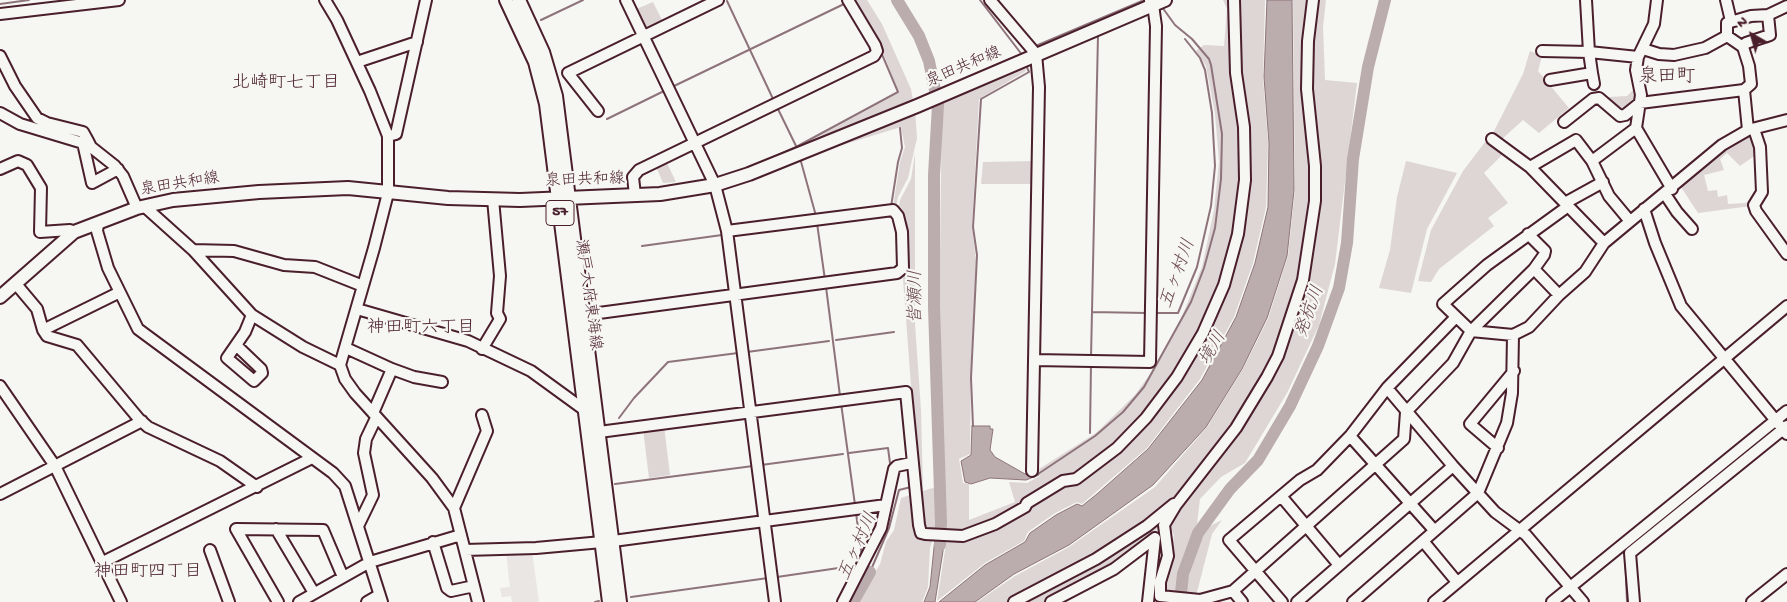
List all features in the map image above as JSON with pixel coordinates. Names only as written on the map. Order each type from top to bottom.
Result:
[{"type":"main road","name":"瀬戸大府東海線","points":[[506,0],[528,43],[541,80],[564,198],[584,315],[599,432],[607,541],[609,602]]},
{"type":"main road","name":"瀬戸大府東海線","points":[[519,0],[543,52],[553,83],[586,411],[607,541],[620,602]]},
{"type":"main road","name":"泉田共和線","points":[[0,297],[74,232],[140,207],[204,196],[275,190],[348,188],[448,198],[520,200],[675,192],[715,185],[919,105],[1156,2]]},
{"type":"street","points":[[0,14],[119,0]]},
{"type":"street","points":[[325,0],[357,62],[388,136],[388,193],[340,365],[345,379],[374,416],[432,478],[454,508],[478,602]]},
{"type":"street","points":[[388,136],[396,134],[426,0]]},
{"type":"street","points":[[626,0],[715,185],[727,231],[775,602]]},
{"type":"street","points":[[598,111],[568,73],[718,0]]},
{"type":"street","points":[[635,195],[635,173],[695,141],[874,56],[876,51],[875,45],[848,0]]},
{"type":"street","points":[[599,432],[906,392],[911,463],[918,497],[919,525],[922,533],[963,536],[995,524],[1063,482],[1076,479],[1117,448],[1146,418],[1172,384],[1203,333],[1224,285],[1238,234],[1245,180],[1244,128],[1236,73],[1234,0]]},
{"type":"street","points":[[1051,602],[1114,569],[1155,538],[1183,497],[1236,428],[1268,377],[1278,356],[1303,280],[1315,201],[1315,166],[1308,89],[1308,41],[1314,0]]},
{"type":"street","points":[[1550,80],[1593,78],[1589,52],[1586,0]]},
{"type":"street","points":[[1657,0],[1654,24],[1641,53],[1636,70],[1640,103],[1636,128],[1669,191],[1677,212],[1692,229]]},
{"type":"street","points":[[1726,0],[1731,21]]},
{"type":"street","points":[[992,1],[1034,55],[1039,87],[1032,471]]},
{"type":"street","points":[[1034,360],[1150,362],[1156,2]]},
{"type":"street","points":[[1727,36],[1727,23],[1751,16],[1768,15],[1787,6]]},
{"type":"street","points":[[1742,47],[1746,43],[1770,35],[1768,15]]},
{"type":"street","points":[[1542,51],[1674,55],[1705,48],[1727,36]]},
{"type":"street","points":[[1564,122],[1593,99],[1599,98],[1604,100],[1620,116],[1625,115],[1640,103],[1744,90],[1751,84],[1750,66],[1742,47],[1727,36]]},
{"type":"street","points":[[357,62],[417,42]]},
{"type":"street","points":[[0,56],[15,86],[37,118],[47,123],[83,132],[92,183],[118,170]]},
{"type":"street","points":[[1744,90],[1751,130],[1760,147],[1762,192],[1754,205],[1756,211],[1787,254]]},
{"type":"street","points":[[0,113],[14,121],[86,142],[123,176],[140,207],[193,250],[252,315],[296,342],[340,365]]},
{"type":"street","points":[[1603,182],[1566,205],[1439,303],[1471,331],[1513,335],[1529,327],[1558,295],[1585,272],[1604,243],[1644,208],[1669,191],[1699,163],[1722,145],[1751,130],[1787,120]]},
{"type":"street","points":[[0,124],[14,121]]},
{"type":"street","points":[[1592,162],[1636,128]]},
{"type":"street","points":[[1492,139],[1530,167],[1604,243]]},
{"type":"street","points":[[1530,167],[1576,140],[1592,162],[1609,196],[1629,220]]},
{"type":"street","points":[[0,169],[18,161],[27,165],[41,188],[40,232],[70,230],[74,232]]},
{"type":"street","points":[[482,349],[500,319],[497,313],[500,276],[493,199]]},
{"type":"street","points":[[1552,602],[1570,587],[1631,546],[1786,430],[1681,306],[1655,243],[1644,208]]},
{"type":"street","points":[[584,315],[900,272],[904,262],[904,241],[896,213],[889,210],[727,231]]},
{"type":"street","points":[[98,224],[97,231],[108,268],[118,293],[138,329],[333,473],[345,486],[359,524],[380,599],[367,602]]},
{"type":"street","points":[[1164,526],[1168,556],[1160,582],[1159,598],[1199,600],[1233,591],[1404,439],[1406,412],[1453,363],[1471,331],[1534,270],[1544,255],[1545,251],[1528,234]]},
{"type":"street","points":[[193,250],[234,251],[284,265],[315,267],[363,286]]},
{"type":"street","points":[[1534,270],[1558,295]]},
{"type":"street","points":[[16,284],[37,309],[43,330],[47,336],[78,345],[142,422],[220,461],[257,487]]},
{"type":"street","points":[[43,330],[118,293]]},
{"type":"street","points":[[1434,602],[1787,306]]},
{"type":"street","points":[[357,309],[468,341],[531,371],[586,411]]},
{"type":"street","points":[[237,346],[252,315]]},
{"type":"street","points":[[1282,602],[1229,540],[1300,480],[1317,470],[1350,436],[1387,388],[1456,317]]},
{"type":"street","points":[[1353,602],[1478,493],[1507,423],[1514,371],[1513,335]]},
{"type":"street","points":[[346,348],[414,377],[442,382]]},
{"type":"street","points":[[359,524],[373,495],[364,453],[366,439],[392,369]]},
{"type":"street","points":[[1498,448],[1470,424],[1514,371]]},
{"type":"street","points":[[0,386],[55,466],[121,602]]},
{"type":"street","points":[[1387,388],[1495,512],[1520,530],[1583,602]]},
{"type":"street","points":[[1634,602],[1631,546],[1787,411]]},
{"type":"street","points":[[454,508],[487,431],[482,415]]},
{"type":"street","points":[[0,494],[142,422]]},
{"type":"street","points":[[1350,436],[1434,530]]},
{"type":"street","points":[[103,562],[312,458]]},
{"type":"street","points":[[843,602],[864,565],[881,528],[894,468],[911,463]]},
{"type":"street","points":[[1297,602],[1453,466]]},
{"type":"street","points":[[1281,496],[1339,565]]},
{"type":"street","points":[[1014,602],[1096,559],[1147,526],[1183,497]]},
{"type":"street","points":[[465,550],[536,548],[607,541],[886,504]]},
{"type":"street","points":[[278,602],[236,529],[323,530],[343,577]]},
{"type":"street","points":[[276,529],[314,594]]},
{"type":"street","points":[[299,602],[370,562],[461,535]]},
{"type":"street","points":[[1148,602],[1155,538]]},
{"type":"street","points":[[1423,541],[1457,582]]},
{"type":"street","points":[[433,542],[447,588],[451,591],[474,586]]},
{"type":"street","points":[[210,550],[229,602]]},
{"type":"street","points":[[1752,602],[1787,574]]},
{"type":"street","points":[[1233,591],[1242,602]]},
{"type":"shaded area","points":[[854,0],[867,0],[882,24],[911,89],[913,100],[799,149],[799,147],[899,93],[879,42]]},
{"type":"shaded area","points":[[1223,0],[1265,0],[1263,78],[1268,143],[1266,207],[1253,263],[1234,317],[1200,379],[1147,448],[1082,504],[1077,502],[1055,513],[1028,532],[1024,541],[985,563],[937,601],[947,538],[939,332],[942,96],[1022,63],[1026,71],[979,99],[972,226],[976,261],[971,363],[970,454],[959,459],[963,483],[969,484],[969,520],[1015,502],[1009,482],[1027,483],[1040,476],[1039,469],[1096,433],[1135,395],[1160,360],[1178,326],[1202,267],[1214,210],[1219,162],[1215,114],[1206,66],[1196,51],[1204,45],[1224,46],[1227,9]]},
{"type":"shaded area","points":[[1267,0],[1292,0],[1294,190],[1287,256],[1267,318],[1242,369],[1206,427],[1153,485],[1069,545],[1014,574],[975,602],[939,602],[985,565],[1025,542],[1030,533],[1056,515],[1077,504],[1082,506],[1097,494],[1148,449],[1202,380],[1236,317],[1255,263],[1268,207],[1269,143],[1264,77]]},
{"type":"shaded area","points":[[1293,0],[1326,0],[1323,27],[1325,80],[1357,83],[1335,264],[1319,325],[1287,393],[1245,463],[1221,477],[1200,499],[1197,524],[1181,568],[1175,594],[1162,593],[1171,557],[1174,535],[1165,518],[1154,533],[1111,567],[1045,602],[977,602],[1015,576],[1069,547],[1155,487],[1207,427],[1243,369],[1268,319],[1288,256],[1295,190]]},
{"type":"shaded area","points":[[653,2],[664,24],[647,32],[634,10]]},
{"type":"shaded area","points":[[1530,51],[1542,56],[1538,71],[1569,108],[1539,133],[1523,120],[1502,139],[1492,135],[1523,74]]},
{"type":"shaded area","points":[[1633,90],[1637,91],[1637,102],[1623,112],[1607,100],[1609,97],[1627,96]]},
{"type":"shaded area","points":[[915,110],[917,138],[908,178],[898,197],[896,208],[893,207],[900,162],[905,147],[901,127],[803,157]]},
{"type":"shaded area","points":[[1752,134],[1757,154],[1740,166],[1727,153],[1720,159],[1724,170],[1704,175],[1708,191],[1717,190],[1718,197],[1727,195],[1728,204],[1746,203],[1757,193],[1759,194],[1751,206],[1698,213],[1681,187],[1725,149]]},
{"type":"shaded area","points":[[1485,142],[1503,154],[1484,173],[1508,203],[1488,218],[1494,226],[1439,269],[1431,282],[1418,281],[1431,230],[1463,171]]},
{"type":"shaded area","points":[[915,153],[915,324],[921,410],[923,491],[936,487],[935,531],[930,548],[928,587],[922,602],[857,602],[880,564],[886,542],[894,530],[901,498],[919,492],[898,212],[900,200],[911,179]]},
{"type":"shaded area","points":[[665,159],[676,182],[663,183],[655,164]]},
{"type":"shaded area","points":[[1035,161],[1034,184],[981,184],[983,162]]},
{"type":"shaded area","points":[[1406,161],[1457,173],[1427,229],[1411,293],[1379,288],[1390,250],[1397,197]]},
{"type":"shaded area","points":[[664,426],[670,475],[649,478],[643,429]]},
{"type":"shaded area","points":[[972,426],[990,426],[990,429],[993,429],[990,450],[995,457],[1025,474],[1039,472],[1039,475],[1026,480],[990,478],[971,484],[965,482],[961,461],[971,455]]},
{"type":"shaded area","points":[[1222,520],[1212,534],[1196,596],[1184,595],[1193,560],[1204,529]]},
{"type":"shaded area","points":[[935,538],[945,538],[935,602],[924,602],[930,587]]},
{"type":"shaded area","points":[[532,551],[539,602],[512,602],[511,596],[502,597],[500,588],[510,587],[506,552]]},
{"type":"waterway","points":[[0,4],[29,0]]},
{"type":"waterway","points":[[541,20],[583,0]]},
{"type":"waterway","name":"皆瀬川","points":[[897,0],[919,36],[929,61],[938,105],[934,175],[934,307],[941,523],[940,545]]},
{"type":"waterway","points":[[980,0],[1023,56]]},
{"type":"waterway","name":"発杭川","points":[[1180,602],[1183,574],[1198,533],[1230,489],[1258,460],[1290,406],[1318,346],[1339,288],[1347,243],[1353,159],[1368,67],[1385,0]]},
{"type":"waterway","points":[[727,1],[774,101]]},
{"type":"waterway","points":[[1038,45],[1142,1]]},
{"type":"waterway","points":[[672,87],[844,4]]},
{"type":"waterway","name":"五ヶ村川","points":[[1038,474],[1095,436],[1123,412],[1144,387],[1191,302],[1204,268],[1215,228],[1221,179],[1222,134],[1211,65],[1209,59],[1192,39],[1175,25],[1162,7]]},
{"type":"waterway","points":[[861,12],[869,25]]},
{"type":"waterway","points":[[1091,357],[1098,35]]},
{"type":"waterway","points":[[1154,313],[1178,313],[1197,267],[1211,206],[1215,166],[1212,113],[1205,70],[1200,58],[1185,39]]},
{"type":"waterway","points":[[756,165],[796,147],[898,92],[881,52]]},
{"type":"waterway","points":[[973,426],[971,378],[977,255],[973,227],[981,99],[1029,72],[1026,65]]},
{"type":"waterway","points":[[607,119],[664,91]]},
{"type":"waterway","points":[[777,107],[797,148]]},
{"type":"waterway","points":[[891,207],[902,148],[900,128]]},
{"type":"waterway","points":[[800,158],[816,216]]},
{"type":"waterway","points":[[817,223],[825,280]]},
{"type":"waterway","points":[[642,246],[722,235]]},
{"type":"waterway","points":[[826,287],[840,396]]},
{"type":"waterway","points":[[1092,312],[1147,313]]},
{"type":"waterway","points":[[836,340],[894,332]]},
{"type":"waterway","points":[[747,352],[829,341]]},
{"type":"waterway","points":[[619,418],[634,398],[668,362],[738,353]]},
{"type":"waterway","points":[[1090,433],[1091,364]]},
{"type":"waterway","points":[[841,403],[855,505]]},
{"type":"waterway","points":[[849,453],[888,448],[890,463],[893,464]]},
{"type":"waterway","points":[[761,465],[843,454]]},
{"type":"waterway","points":[[615,484],[753,466]]},
{"type":"waterway","name":"五ヶ村川","points":[[865,566],[870,572],[889,528],[899,490],[911,487]]},
{"type":"waterway","points":[[856,513],[862,557]]},
{"type":"waterway","points":[[1627,602],[1625,551],[1628,549]]},
{"type":"waterway","points":[[777,577],[859,565]]},
{"type":"waterway","name":"五ヶ村川","points":[[853,602],[870,572]]},
{"type":"waterway","points":[[631,597],[768,578]]},
{"type":"waterway","points":[[595,602],[599,601]]},
{"type":"district","name":"泉田町","points":[[1667,78]]},
{"type":"district","name":"北崎町七丁目","points":[[286,84]]},
{"type":"district","name":"神田町六丁目","points":[[421,329]]},
{"type":"district","name":"神田町四丁目","points":[[148,573]]},
{"type":"water label","name":"境川","points":[[1214,349]]}]
